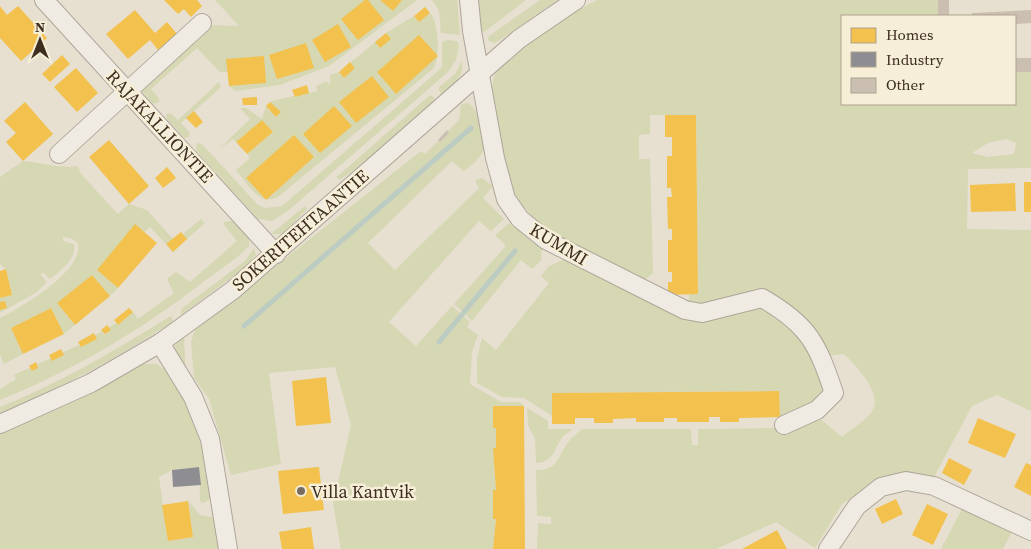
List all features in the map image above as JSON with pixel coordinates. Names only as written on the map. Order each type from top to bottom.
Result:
[{"type":"street","name":"RAJAKALLIONTIE","points":[[44,0],[276,254]]},
{"type":"street","name":"KUMMI","points":[[469,0],[495,158],[506,200],[520,219],[546,240],[685,310],[702,314],[762,298],[796,320],[814,342],[834,393],[817,410],[784,425]]},
{"type":"street","name":"SOKERITEHTAANTIE","points":[[0,424],[90,383],[160,343],[233,290],[519,38],[576,0]]},
{"type":"street","points":[[59,154],[202,23]]},
{"type":"street","points":[[160,343],[193,397],[210,439],[228,549]]},
{"type":"street","points":[[828,549],[857,506],[881,487],[906,481],[934,486],[1031,531]]},
{"type":"green space","points":[[215,0],[417,0],[329,66],[280,85],[235,91],[229,86],[228,72],[220,72],[197,48],[151,89],[159,98],[159,102],[153,104],[141,90],[207,25],[239,26]]},
{"type":"green space","points":[[431,0],[457,0],[460,35],[441,33],[437,6]]},
{"type":"green space","points":[[474,0],[526,0],[484,32],[480,31]]},
{"type":"green space","points":[[540,0],[558,0],[500,40],[494,43],[488,40],[489,36]]},
{"type":"green space","points":[[597,0],[938,0],[938,15],[841,15],[841,105],[1016,105],[1016,72],[1031,72],[1031,168],[968,169],[967,229],[1031,230],[1031,411],[997,395],[972,406],[934,477],[896,473],[881,479],[842,504],[815,548],[776,522],[716,549],[537,549],[538,523],[551,524],[551,517],[537,516],[536,470],[550,468],[558,460],[566,445],[581,429],[691,429],[692,445],[698,445],[698,429],[787,428],[817,416],[842,437],[866,418],[875,404],[874,396],[867,380],[855,365],[844,354],[826,356],[800,314],[773,294],[759,292],[698,307],[682,300],[689,300],[689,294],[698,294],[696,115],[650,115],[650,134],[639,135],[639,159],[650,159],[653,273],[646,279],[639,279],[565,242],[533,217],[520,201],[507,178],[493,100],[493,86],[496,72],[513,52],[557,22]],"holes":[[[1007,139],[1016,143],[1014,154],[988,157],[972,153],[988,143]]]},
{"type":"green space","points":[[430,13],[433,17],[438,40],[434,68],[278,197],[265,199],[260,197],[236,170],[250,158],[247,154],[273,132],[262,120],[236,142],[233,139],[218,150],[250,119],[240,108],[246,108],[262,119],[266,106],[276,117],[280,112],[270,102],[317,91],[316,86],[326,81],[330,85],[330,75],[339,72],[386,33],[414,16],[419,22]]},
{"type":"green space","points":[[448,40],[457,41],[459,45],[456,60],[448,72],[289,210],[272,221],[258,219],[196,151],[197,143],[202,144],[258,205],[265,208],[282,206],[438,71],[442,66],[442,42]]},
{"type":"green space","points":[[462,61],[460,76],[450,88],[441,94],[438,88],[455,74]]},
{"type":"green space","points":[[219,82],[221,87],[181,123],[190,133],[189,137],[184,138],[167,119],[166,114],[170,113],[178,120]]},
{"type":"green space","points":[[430,95],[435,98],[431,104],[361,166],[339,180],[336,177],[339,175]]},
{"type":"green space","points":[[468,103],[481,121],[484,134],[485,145],[480,157],[463,171],[452,161],[368,243],[395,270],[479,188],[475,180],[482,178],[493,186],[483,198],[504,219],[491,231],[479,221],[389,322],[416,346],[452,306],[470,322],[467,327],[478,335],[472,352],[470,384],[501,402],[520,402],[524,406],[493,406],[493,428],[496,428],[496,448],[493,448],[496,490],[493,490],[493,519],[496,519],[493,549],[341,549],[333,504],[351,425],[335,367],[269,373],[281,464],[231,475],[209,399],[194,378],[191,342],[195,330],[421,151],[425,154],[459,120],[461,104]]},
{"type":"green space","points":[[23,161],[64,167],[78,166],[81,174],[118,214],[129,204],[147,210],[173,239],[166,244],[150,227],[145,232],[135,225],[97,270],[118,288],[110,296],[92,275],[57,303],[75,325],[64,334],[51,308],[11,328],[23,354],[4,364],[0,355],[0,318],[50,287],[71,265],[77,254],[78,243],[71,238],[63,237],[63,241],[74,244],[73,255],[67,264],[50,279],[44,273],[40,274],[47,282],[37,292],[0,313],[0,298],[12,295],[6,269],[0,264],[0,177]]},
{"type":"green space","points":[[305,206],[307,209],[283,234],[271,234]]},
{"type":"green space","points":[[201,219],[205,223],[187,239],[183,234]]},
{"type":"green space","points":[[232,221],[249,235],[249,246],[234,260],[159,314],[108,347],[55,375],[0,400],[0,389],[16,379],[14,375],[77,346],[116,323],[118,325],[133,312],[138,319],[174,293],[167,279],[176,272],[190,282],[237,241],[224,225],[224,222]]},
{"type":"green space","points":[[509,223],[542,249],[541,261],[532,269],[521,260],[472,321],[454,304],[506,246],[495,235]]},
{"type":"green space","points":[[254,248],[256,255],[243,269],[181,315],[181,309],[246,260]]},
{"type":"green space","points":[[565,259],[580,262],[682,315],[759,301],[791,322],[829,387],[796,419],[780,417],[778,391],[552,393],[552,416],[524,398],[502,397],[477,383],[477,358],[482,338],[496,350],[549,283],[541,276],[549,266]]},
{"type":"green space","points":[[172,317],[173,322],[110,360],[45,394],[0,413],[0,407],[44,388],[86,366]]},
{"type":"green space","points":[[183,338],[186,376],[173,355],[176,343]]},
{"type":"green space","points":[[143,364],[157,364],[166,371],[185,399],[199,428],[213,498],[203,503],[200,501],[199,467],[172,470],[159,477],[168,541],[193,537],[188,501],[200,515],[216,518],[220,549],[0,549],[0,434],[76,401]]},
{"type":"green space","points":[[527,408],[548,421],[548,429],[573,429],[563,436],[551,457],[542,462],[536,463],[535,439],[528,425]]},
{"type":"green space","points":[[963,507],[1013,530],[1003,549],[941,549]]},
{"type":"building: Homes","points":[[164,0],[197,0],[202,6],[191,17],[184,9],[178,14]]},
{"type":"building: Homes","points":[[365,0],[368,0],[384,20],[358,40],[341,19]]},
{"type":"building: Homes","points":[[380,0],[402,0],[393,11]]},
{"type":"building: Homes","points":[[0,6],[7,15],[18,6],[47,38],[21,61],[0,38]]},
{"type":"building: Homes","points":[[425,7],[430,13],[419,22],[414,16]]},
{"type":"building: Homes","points":[[135,10],[155,33],[167,22],[177,34],[158,50],[150,40],[128,59],[106,34]]},
{"type":"building: Homes","points":[[338,24],[351,47],[325,62],[312,40]]},
{"type":"building: Homes","points":[[386,33],[391,39],[380,48],[375,42]]},
{"type":"building: Homes","points":[[419,35],[438,56],[396,94],[377,72]]},
{"type":"building: Homes","points":[[306,43],[314,68],[277,79],[269,55]]},
{"type":"building: Homes","points":[[62,55],[70,64],[50,82],[42,74]]},
{"type":"building: Homes","points":[[264,56],[266,83],[229,86],[226,59]]},
{"type":"building: Homes","points":[[350,62],[355,68],[344,78],[339,72]]},
{"type":"building: Homes","points":[[76,68],[98,93],[77,112],[54,87]]},
{"type":"building: Homes","points":[[372,76],[389,97],[356,123],[339,102]]},
{"type":"building: Homes","points":[[307,85],[309,93],[295,97],[292,90]]},
{"type":"building: Homes","points":[[257,97],[257,105],[243,105],[242,98]]},
{"type":"building: Homes","points":[[25,102],[53,134],[23,161],[6,142],[16,133],[4,121]]},
{"type":"building: Homes","points":[[270,102],[281,112],[276,117],[266,106]]},
{"type":"building: Homes","points":[[334,106],[352,126],[320,153],[303,134]]},
{"type":"building: Homes","points":[[194,111],[203,122],[196,128],[186,118]]},
{"type":"building: Homes","points":[[665,115],[696,115],[698,294],[668,295],[668,282],[672,282],[672,272],[668,272],[668,240],[672,240],[672,229],[668,229],[667,197],[672,197],[671,188],[667,188],[667,156],[672,156],[672,137],[665,137]]},
{"type":"building: Homes","points":[[262,120],[273,132],[247,154],[236,142]]},
{"type":"building: Homes","points":[[294,135],[314,157],[266,200],[246,178]]},
{"type":"building: Homes","points":[[109,140],[149,186],[129,204],[89,157]]},
{"type":"building: Homes","points":[[167,167],[176,178],[163,188],[155,178]]},
{"type":"building: Homes","points":[[1024,182],[1031,182],[1031,212],[1024,212]]},
{"type":"building: Homes","points":[[1015,183],[1016,211],[971,212],[970,185]]},
{"type":"building: Homes","points":[[135,224],[157,243],[118,288],[97,270]]},
{"type":"building: Homes","points":[[181,232],[187,239],[173,252],[166,244]]},
{"type":"building: Homes","points":[[6,269],[12,295],[0,298],[0,271]]},
{"type":"building: Homes","points":[[92,275],[110,296],[75,325],[57,303]]},
{"type":"building: Homes","points":[[5,301],[7,308],[0,310],[0,302]]},
{"type":"building: Homes","points":[[51,308],[64,334],[23,354],[11,328]]},
{"type":"building: Homes","points":[[129,308],[133,312],[118,325],[114,320]]},
{"type":"building: Homes","points":[[107,325],[111,330],[105,334],[101,330]]},
{"type":"building: Homes","points":[[94,333],[97,339],[81,347],[78,342]]},
{"type":"building: Homes","points":[[61,349],[64,355],[52,361],[49,355]]},
{"type":"building: Homes","points":[[36,362],[38,368],[32,371],[29,366]]},
{"type":"building: Homes","points":[[326,377],[331,423],[296,426],[292,381]]},
{"type":"building: Homes","points":[[779,391],[780,417],[739,418],[739,422],[720,422],[720,417],[709,417],[709,422],[677,422],[677,418],[664,418],[664,422],[636,422],[636,418],[613,419],[613,423],[594,423],[594,418],[575,418],[575,424],[552,424],[552,393]]},
{"type":"building: Homes","points":[[493,406],[524,406],[525,549],[493,549],[496,519],[493,519],[493,490],[496,490],[493,448],[496,448],[496,428],[493,428]]},
{"type":"building: Homes","points":[[978,418],[1016,434],[1005,458],[968,443]]},
{"type":"building: Homes","points":[[949,458],[972,470],[964,485],[942,473]]},
{"type":"building: Homes","points":[[1026,463],[1031,465],[1031,496],[1014,487]]},
{"type":"building: Homes","name":"Villa Kantvik","points":[[319,467],[324,510],[283,514],[278,471]]},
{"type":"building: Homes","points":[[896,499],[903,514],[882,524],[875,509]]},
{"type":"building: Homes","points":[[188,501],[193,537],[168,541],[162,505]]},
{"type":"building: Homes","points":[[927,504],[948,514],[933,545],[912,535]]},
{"type":"building: Homes","points":[[311,527],[314,549],[282,549],[279,532]]},
{"type":"building: Homes","points":[[777,530],[787,549],[742,549]]},
{"type":"building: Industry","points":[[199,467],[201,485],[173,487],[172,470]]},
{"type":"building: Other","points":[[938,0],[949,0],[949,15],[938,15]]},
{"type":"building: Other","points":[[1031,10],[1031,23],[1016,24],[1016,15],[972,15],[972,13]]},
{"type":"building: Other","points":[[1016,58],[1031,58],[1031,72],[1016,72]]},
{"type":"building: Other","points":[[447,130],[449,133],[440,142],[438,140]]},
{"type":"waterway","points":[[244,326],[471,128]]},
{"type":"waterway","points":[[439,342],[515,251]]},
{"type":"place","name":"Villa Kantvik","points":[[301,491]]}]
